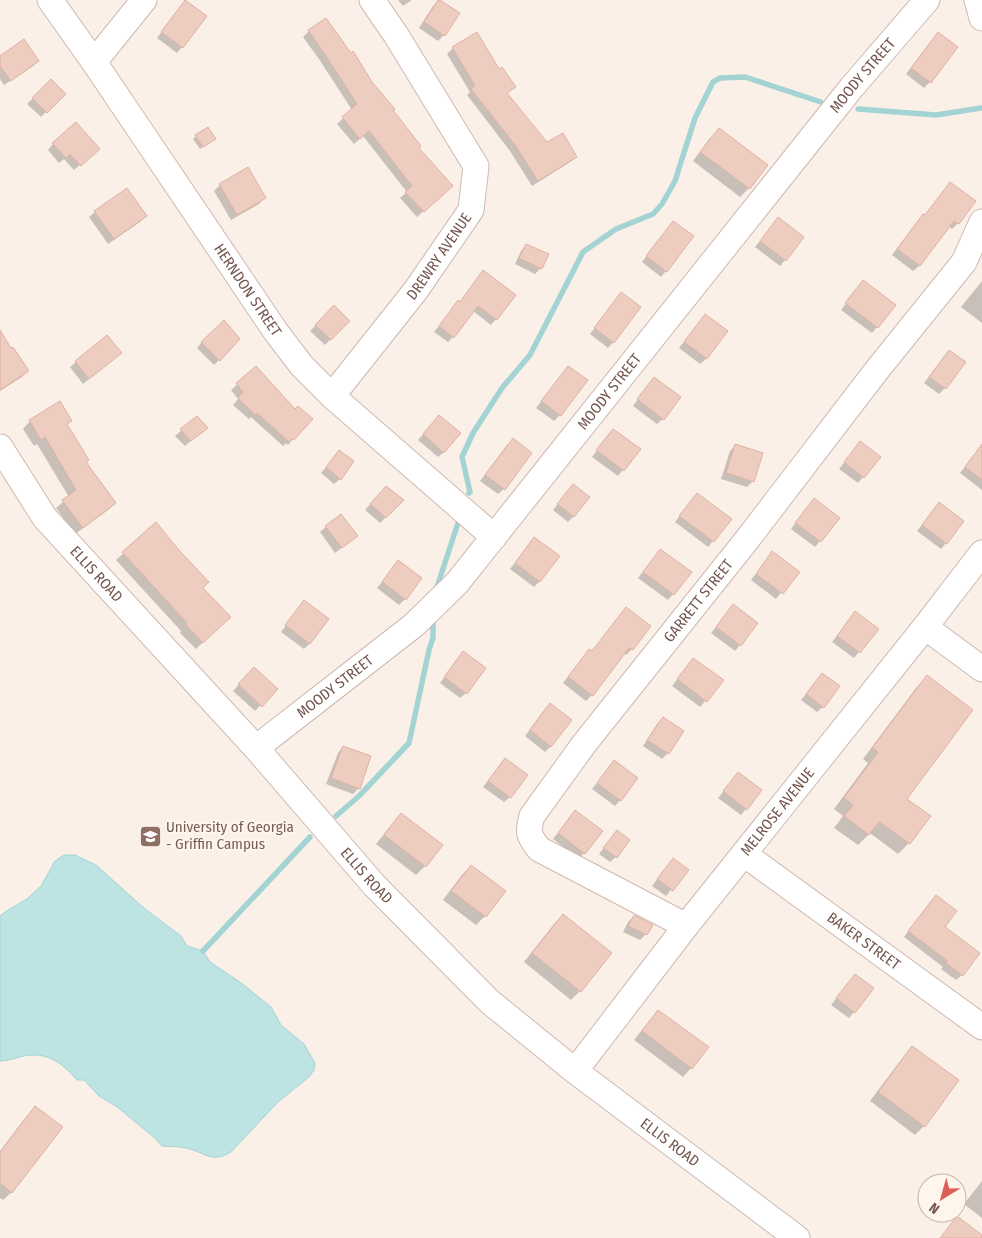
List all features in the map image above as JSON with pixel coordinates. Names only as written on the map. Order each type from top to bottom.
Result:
[{"type":"street","name":"HERNDON STREET","points":[[50,0],[276,332],[302,366],[332,396],[494,536]]},
{"type":"street","points":[[94,62],[144,0]]},
{"type":"street","name":"DREWRY AVENUE","points":[[332,396],[416,290],[471,210],[476,166],[396,35],[372,0]]},
{"type":"street","name":"MOODY STREET","points":[[256,748],[414,625],[456,583],[852,87],[927,0]]},
{"type":"street","points":[[977,0],[982,18]]},
{"type":"street","name":"GARRETT STREET","points":[[686,926],[539,849],[530,836],[529,826],[532,816],[584,744],[746,541],[964,262],[982,222]]},
{"type":"street","name":"ELLIS ROAD","points":[[0,447],[45,518],[256,748],[374,885],[490,1002],[575,1071],[797,1238]]},
{"type":"street","name":"MELROSE AVENUE","points":[[575,1071],[686,926],[982,554]]},
{"type":"street","points":[[925,627],[982,669]]},
{"type":"street","name":"BAKER STREET","points":[[744,854],[982,1027]]},
{"type":"water","points":[[64,855],[75,855],[96,865],[145,909],[181,936],[187,946],[203,951],[210,962],[240,982],[271,1007],[281,1025],[304,1044],[315,1063],[314,1070],[309,1077],[278,1102],[231,1152],[213,1157],[183,1147],[162,1146],[116,1106],[99,1096],[84,1080],[77,1080],[68,1070],[52,1059],[32,1055],[0,1061],[0,916],[27,899],[41,886],[55,861]]},
{"type":"building","points":[[185,0],[207,16],[183,48],[161,32]]},
{"type":"building","points":[[438,0],[460,13],[445,36],[424,22]]},
{"type":"building","points":[[326,18],[351,53],[353,51],[372,82],[395,109],[393,110],[421,146],[419,148],[453,186],[424,212],[405,192],[412,186],[369,131],[360,139],[342,117],[357,104],[308,30]]},
{"type":"building","points":[[477,32],[499,69],[502,67],[516,87],[507,93],[547,142],[563,133],[577,157],[538,181],[515,145],[471,89],[475,86],[452,47]]},
{"type":"building","points":[[938,32],[958,47],[931,83],[911,68]]},
{"type":"building","points":[[24,39],[39,61],[11,81],[0,66],[0,56]]},
{"type":"building","points":[[51,79],[66,94],[47,113],[32,98]]},
{"type":"building","points":[[76,122],[100,149],[81,166],[70,154],[66,158],[52,143]]},
{"type":"building","points":[[208,127],[216,139],[203,147],[195,135]]},
{"type":"building","points":[[719,128],[768,165],[750,189],[700,152]]},
{"type":"building","points":[[248,167],[266,198],[237,215],[219,184]]},
{"type":"building","points":[[950,182],[976,201],[959,224],[954,221],[920,266],[897,249]]},
{"type":"building","points":[[127,188],[147,216],[114,239],[94,211]]},
{"type":"building","points":[[778,217],[804,237],[786,261],[760,241]]},
{"type":"building","points":[[673,221],[694,236],[667,272],[646,256]]},
{"type":"building","points":[[526,244],[549,254],[542,269],[519,258]]},
{"type":"building","points":[[483,270],[516,295],[497,320],[478,306],[454,338],[439,326],[458,300],[460,302]]},
{"type":"building","points":[[863,280],[896,305],[878,328],[845,303]]},
{"type":"building","points":[[621,292],[641,307],[614,343],[594,328]]},
{"type":"building","points":[[334,305],[350,321],[331,340],[315,325]]},
{"type":"building","points":[[705,314],[728,331],[707,359],[684,342]]},
{"type":"building","points":[[224,320],[240,339],[220,361],[201,342]]},
{"type":"building","points":[[0,330],[29,371],[0,390]]},
{"type":"building","points":[[107,335],[122,353],[89,379],[75,361]]},
{"type":"building","points":[[949,350],[966,362],[946,389],[929,377]]},
{"type":"building","points":[[256,366],[295,409],[298,406],[313,419],[294,440],[292,439],[289,442],[257,413],[255,415],[238,398],[243,392],[236,383]]},
{"type":"building","points":[[568,366],[588,380],[561,416],[541,401]]},
{"type":"building","points":[[654,377],[681,397],[664,420],[637,399]]},
{"type":"building","points":[[60,401],[72,421],[67,424],[89,460],[86,462],[116,503],[83,528],[62,500],[76,490],[45,437],[41,440],[29,420]]},
{"type":"building","points":[[439,415],[461,433],[444,453],[423,434]]},
{"type":"building","points":[[197,416],[208,428],[191,441],[180,429]]},
{"type":"building","points":[[613,429],[641,449],[624,471],[596,450]]},
{"type":"building","points":[[513,438],[532,453],[505,490],[485,475]]},
{"type":"building","points":[[860,441],[881,457],[864,478],[844,462]]},
{"type":"building","points":[[735,444],[763,453],[754,482],[726,473]]},
{"type":"building","points":[[982,444],[982,480],[965,467]]},
{"type":"building","points":[[339,450],[354,461],[341,480],[326,467]]},
{"type":"building","points":[[573,484],[590,497],[574,517],[557,504]]},
{"type":"building","points":[[386,486],[404,500],[386,518],[370,504]]},
{"type":"building","points":[[697,493],[732,519],[714,542],[679,516]]},
{"type":"building","points":[[814,498],[840,518],[821,542],[795,523]]},
{"type":"building","points":[[939,502],[964,521],[947,544],[922,525]]},
{"type":"building","points":[[341,514],[358,536],[342,548],[325,526]]},
{"type":"building","points":[[156,522],[209,582],[203,588],[231,617],[203,643],[122,552]]},
{"type":"building","points":[[534,537],[560,556],[540,582],[515,563]]},
{"type":"building","points":[[660,549],[692,572],[674,595],[643,572]]},
{"type":"building","points":[[772,551],[800,572],[783,594],[756,574]]},
{"type":"building","points":[[398,560],[422,578],[406,600],[382,582]]},
{"type":"building","points":[[304,600],[329,619],[310,644],[285,625]]},
{"type":"building","points":[[733,604],[758,623],[741,646],[716,627]]},
{"type":"building","points":[[626,607],[651,626],[633,650],[629,648],[593,696],[568,677],[589,649],[592,651]]},
{"type":"building","points":[[855,611],[879,629],[860,653],[837,636]]},
{"type":"building","points":[[463,651],[486,668],[467,694],[444,677]]},
{"type":"building","points":[[693,658],[724,680],[707,702],[677,679]]},
{"type":"building","points":[[254,667],[278,689],[262,707],[238,684]]},
{"type":"building","points":[[822,673],[840,686],[824,708],[806,694]]},
{"type":"building","points":[[927,675],[973,710],[907,799],[931,816],[910,844],[879,822],[869,835],[844,816],[853,805],[844,798],[878,752],[872,748]]},
{"type":"building","points":[[550,703],[572,720],[551,747],[530,730]]},
{"type":"building","points":[[663,717],[684,731],[669,754],[647,740]]},
{"type":"building","points":[[343,746],[371,756],[360,789],[331,778]]},
{"type":"building","points":[[505,758],[528,775],[511,798],[488,781]]},
{"type":"building","points":[[614,760],[638,778],[621,801],[597,783]]},
{"type":"building","points":[[738,772],[762,790],[747,810],[723,791]]},
{"type":"building","points":[[575,810],[603,831],[585,854],[558,833]]},
{"type":"building","points":[[401,813],[443,845],[426,867],[384,835]]},
{"type":"building","points":[[617,830],[630,840],[617,858],[603,848]]},
{"type":"building","points":[[673,858],[689,870],[673,891],[657,879]]},
{"type":"building","points":[[471,865],[506,891],[486,917],[451,891]]},
{"type":"building","points":[[936,895],[957,911],[945,927],[980,953],[963,976],[908,931]]},
{"type":"building","points":[[563,914],[612,953],[581,992],[532,953]]},
{"type":"building","points":[[634,915],[653,925],[647,935],[628,926]]},
{"type":"building","points":[[855,974],[874,988],[855,1013],[836,998]]},
{"type":"building","points":[[658,1010],[709,1047],[692,1069],[642,1031]]},
{"type":"building","points":[[912,1046],[959,1080],[925,1127],[878,1092]]},
{"type":"building","points":[[35,1106],[63,1127],[12,1193],[0,1183],[0,1152]]},
{"type":"building","points":[[952,1223],[966,1223],[982,1235],[982,1238],[940,1238]]},
{"type":"waterway","points":[[469,493],[462,457],[473,433],[502,388],[530,355],[583,252],[616,229],[653,214],[662,204],[675,181],[695,118],[713,82],[720,78],[745,77],[821,102]]},
{"type":"waterway","points":[[858,109],[936,115],[981,108]]},
{"type":"waterway","points":[[436,590],[458,523]]},
{"type":"waterway","points":[[336,816],[359,796],[409,743],[433,638],[433,616]]},
{"type":"waterway","points":[[203,951],[310,837]]},
{"type":"place","name":"University of Georgia - Griffin Campus","points":[[150,836]]}]
